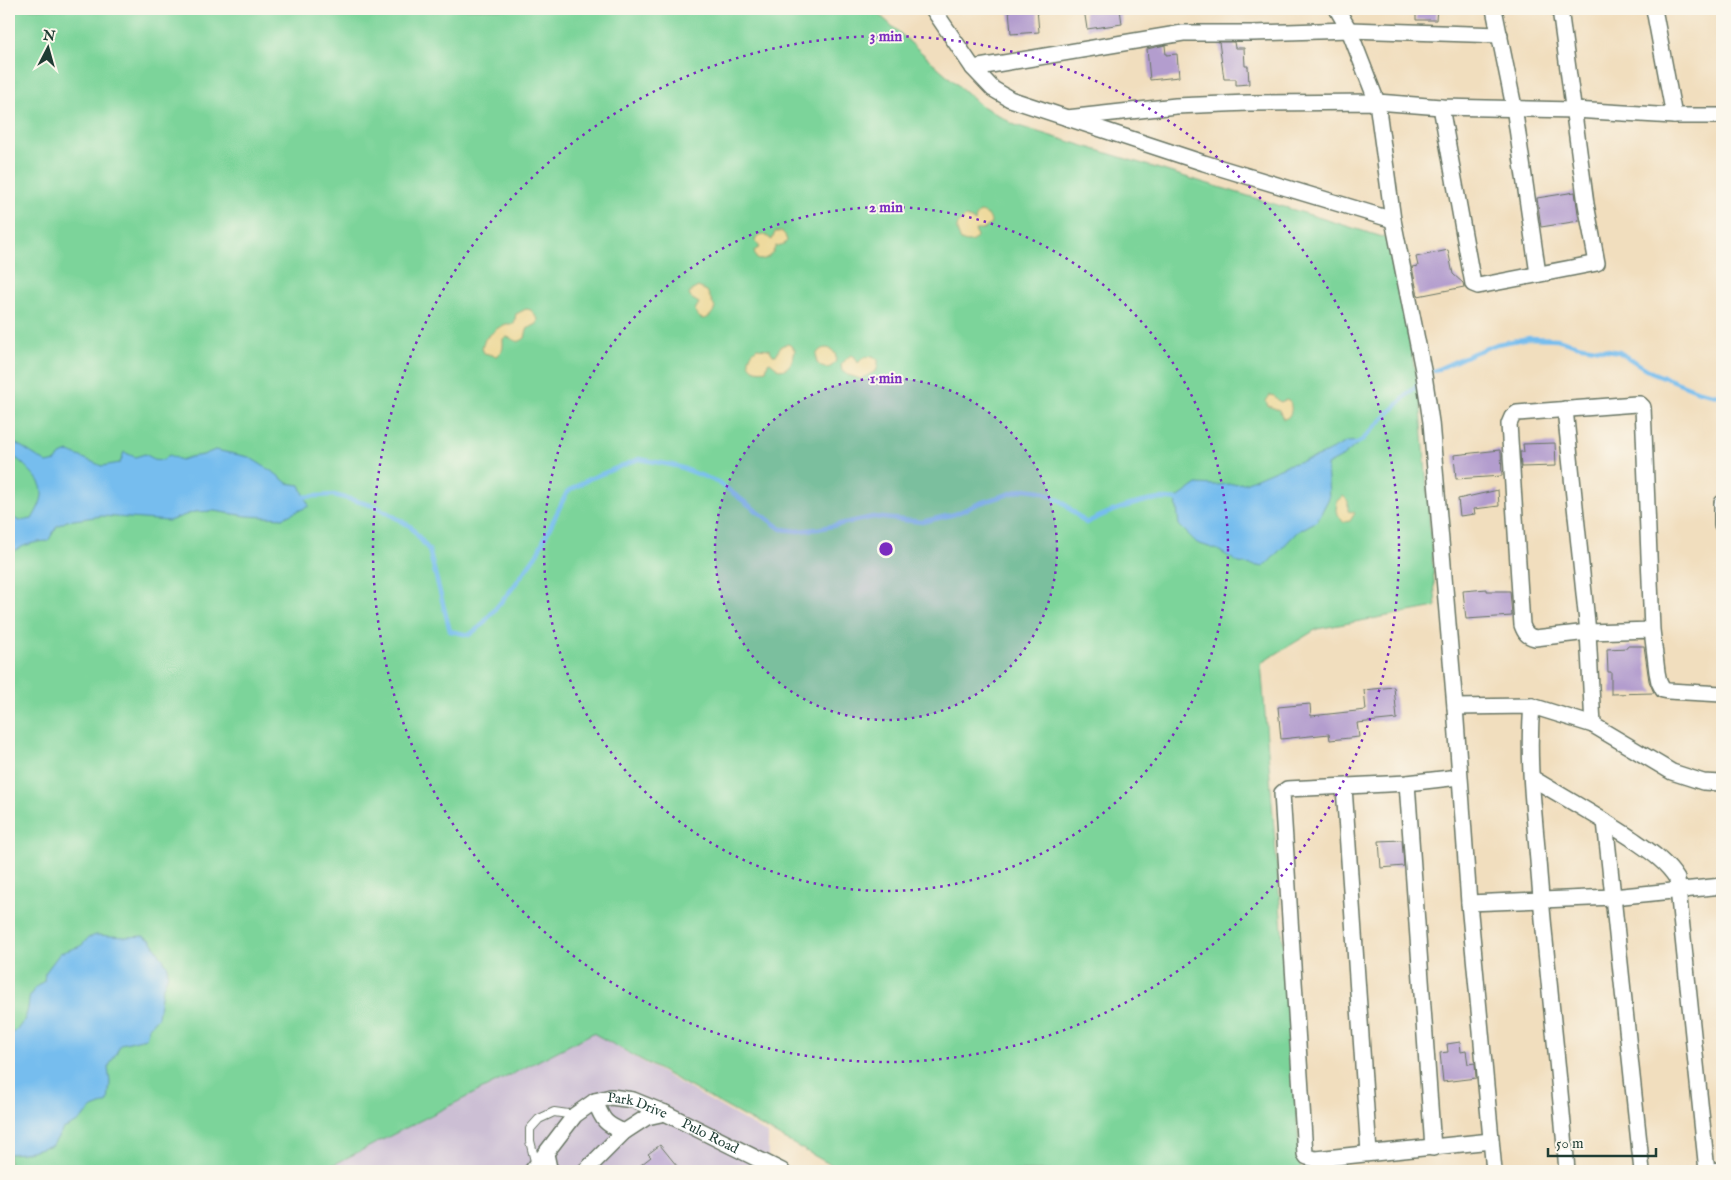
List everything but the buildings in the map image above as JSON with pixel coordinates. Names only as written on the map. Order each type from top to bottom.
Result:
[{"type":"street","points":[[933,9],[973,68],[993,89],[1010,98],[1204,163],[1394,220]]},
{"type":"street","points":[[1337,9],[1349,30],[1377,102],[1394,220],[1424,375],[1431,422],[1469,903],[1494,1171]]},
{"type":"street","points":[[1494,9],[1514,107],[1538,274]]},
{"type":"street","points":[[1441,107],[1473,284],[1478,286],[1597,263],[1586,204],[1560,9]]},
{"type":"street","points":[[1654,9],[1674,116]]},
{"type":"street","points":[[973,68],[1183,33],[1349,30],[1500,35]]},
{"type":"street","points":[[1067,118],[1176,106],[1248,103],[1377,102],[1441,107],[1514,107],[1674,116],[1722,116]]},
{"type":"street","points":[[1652,630],[1588,632],[1536,638],[1528,636],[1522,625],[1509,424],[1512,417],[1517,413],[1636,404],[1640,404],[1643,407],[1652,630],[1659,682],[1664,690],[1722,694]]},
{"type":"street","points":[[1565,408],[1588,632],[1593,725]]},
{"type":"street","points":[[1722,503],[1722,525]]},
{"type":"street","points":[[1455,707],[1532,706],[1593,725],[1672,772],[1703,782],[1722,783]]},
{"type":"street","points":[[1532,706],[1530,741],[1541,900],[1568,1171]]},
{"type":"street","points":[[1460,777],[1407,783],[1287,789],[1282,793],[1305,1154],[1307,1157],[1316,1159],[1491,1141]]},
{"type":"street","points":[[1532,778],[1605,821],[1654,854],[1671,869],[1676,879],[1679,889],[1709,1171],[1722,1170]]},
{"type":"street","points":[[1407,783],[1432,1148]]},
{"type":"street","points":[[1344,787],[1369,1154]]},
{"type":"street","points":[[1605,821],[1642,1171]]},
{"type":"street","points":[[1469,903],[1613,897],[1722,886]]},
{"type":"street","name":"Park Drive","points":[[538,1163],[575,1115],[595,1101],[611,1097],[633,1100],[665,1113]]},
{"type":"street","name":"Park Drive","points":[[595,1101],[601,1116],[609,1125],[624,1132]]},
{"type":"street","name":"Park Drive","points":[[585,1171],[624,1132],[647,1116],[665,1113]]},
{"type":"street","name":"Pulo Road","points":[[665,1113],[782,1171]]},
{"type":"street","points":[[538,1163],[552,1171]]},
{"type":"lane","points":[[538,1163],[530,1141],[530,1129],[539,1119],[554,1112],[575,1115]]},
{"type":"shaded area","points":[[593,1033],[768,1134],[768,1171],[321,1171]]},
{"type":"green space","points":[[9,9],[873,9],[979,104],[1015,125],[1386,238],[1400,293],[1420,396],[1436,607],[1317,629],[1261,663],[1301,1171],[842,1171],[593,1033],[321,1171],[9,1171]]},
{"type":"sand","points":[[980,212],[988,216],[991,224],[983,230],[975,230],[977,236],[972,241],[961,240],[957,230],[958,224],[966,217],[975,222],[976,215]]},
{"type":"sand","points":[[775,232],[782,232],[787,241],[776,246],[768,257],[759,260],[756,258],[754,251],[760,247],[755,241],[756,237],[765,235],[772,240]]},
{"type":"sand","points":[[698,287],[707,291],[715,308],[708,318],[705,319],[702,319],[695,310],[699,303],[689,295],[691,291]]},
{"type":"sand","points":[[526,309],[531,310],[538,319],[537,324],[527,329],[525,338],[517,341],[505,337],[499,354],[496,356],[484,353],[482,348],[485,339],[498,328],[506,324],[514,324],[516,314]]},
{"type":"sand","points":[[788,344],[795,351],[787,368],[780,370],[770,362],[766,370],[760,371],[755,370],[750,364],[750,356],[757,348],[769,349],[773,355],[776,355],[781,347]]},
{"type":"sand","points":[[826,348],[833,351],[836,358],[833,365],[826,368],[819,365],[816,358],[819,351]]},
{"type":"sand","points":[[851,355],[855,357],[858,363],[864,357],[873,356],[878,360],[876,371],[861,379],[848,375],[842,371],[841,365]]},
{"type":"sand","points":[[1270,395],[1280,402],[1286,400],[1290,402],[1291,411],[1287,418],[1283,419],[1279,410],[1268,406],[1266,401]]},
{"type":"sand","points":[[1343,496],[1348,501],[1348,511],[1355,513],[1350,521],[1343,522],[1336,511],[1337,501]]},
{"type":"water","points":[[9,440],[47,463],[56,461],[60,455],[69,452],[102,466],[120,463],[124,452],[135,457],[145,454],[154,459],[163,460],[169,455],[181,460],[215,450],[249,457],[287,483],[300,485],[309,506],[283,518],[247,516],[214,511],[194,512],[169,521],[102,516],[67,521],[57,526],[48,541],[27,545],[9,554],[9,519],[13,517],[19,521],[32,519],[41,500],[42,489],[36,478],[21,462],[9,454]]},
{"type":"water","points":[[1361,441],[1342,457],[1327,465],[1329,498],[1317,521],[1297,532],[1264,567],[1239,563],[1218,550],[1197,543],[1179,525],[1176,499],[1197,484],[1245,483],[1287,465],[1317,457],[1347,442]]},
{"type":"water","points":[[96,935],[143,936],[151,940],[168,967],[167,978],[162,989],[158,1017],[149,1027],[146,1038],[121,1044],[108,1068],[110,1082],[108,1102],[93,1108],[78,1122],[63,1129],[53,1145],[23,1153],[9,1154],[9,1036],[23,1022],[30,996],[44,981],[45,973],[60,953],[81,946],[88,938]]},
{"type":"waterway","points":[[1434,371],[1497,344],[1529,338],[1557,339],[1577,345],[1619,352],[1651,372],[1699,391],[1722,396]]},
{"type":"waterway","points":[[1357,443],[1419,383]]},
{"type":"waterway","points":[[299,497],[334,495],[377,507],[410,526],[429,550],[450,631],[469,635],[481,626],[511,590],[537,554],[567,492],[589,479],[639,459],[677,466],[718,482],[781,529],[798,531],[818,529],[873,517],[922,522],[955,514],[980,503],[1025,489],[1041,491],[1061,501],[1086,523],[1132,504],[1158,499],[1181,501]]}]
